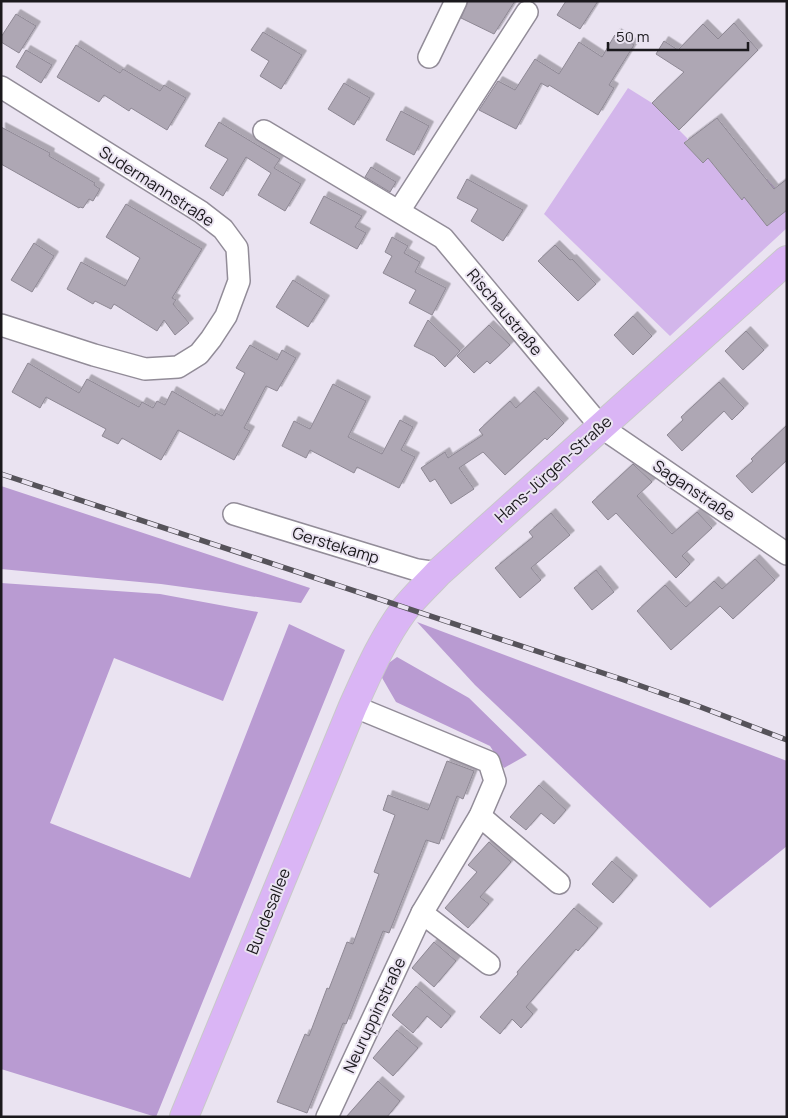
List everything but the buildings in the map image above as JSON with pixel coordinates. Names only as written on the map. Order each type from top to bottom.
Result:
[{"type":"main road","name":"Hans-Jürgen-Straße","points":[[353,706],[378,652],[396,622],[406,608],[438,573],[787,260]]},
{"type":"main road","name":"Bundesallee","points":[[184,1117],[353,706]]},
{"type":"street","points":[[429,57],[456,1]]},
{"type":"street","points":[[398,211],[528,12]]},
{"type":"street","name":"Sudermannstraße","points":[[1,87],[201,212],[223,229],[237,248],[239,281],[226,316],[211,339],[199,354],[178,367],[145,369],[1,325]]},
{"type":"street","name":"Rischaustraße","points":[[264,131],[444,238],[601,426]]},
{"type":"street","name":"Saganstraße","points":[[601,426],[787,554]]},
{"type":"street","name":"Gerstekamp","points":[[234,514],[417,570],[438,573]]},
{"type":"street","name":"Neuruppinstraße","points":[[327,1117],[422,914],[480,816],[495,781],[489,762],[353,706]]},
{"type":"street","points":[[480,816],[559,883]]},
{"type":"street","points":[[422,914],[488,964]]},
{"type":"shaded area","points":[[628,88],[652,103],[688,139],[684,143],[703,163],[708,158],[741,199],[767,179],[775,188],[787,210],[787,228],[670,336],[544,214]]},
{"type":"shaded area","points":[[1,486],[310,588],[301,603],[161,584],[1,569]]},
{"type":"shaded area","points":[[1,583],[160,594],[258,612],[223,701],[114,658],[50,823],[190,878],[289,624],[345,650],[156,1117],[1,1069]]},
{"type":"shaded area","points":[[417,622],[787,761],[787,846],[710,908],[475,685]]},
{"type":"shaded area","points":[[397,657],[469,698],[527,755],[504,768],[490,746],[396,702],[381,676],[386,665]]},
{"type":"railway","points":[[1,474],[624,680],[787,740]]}]
